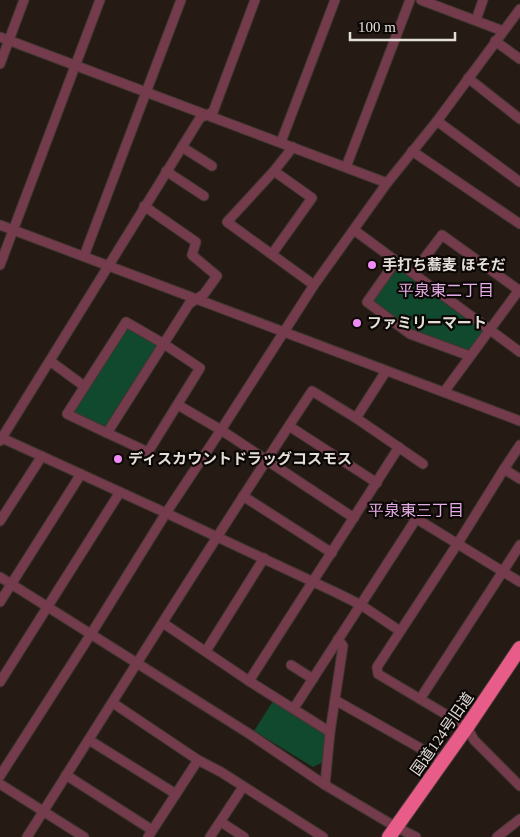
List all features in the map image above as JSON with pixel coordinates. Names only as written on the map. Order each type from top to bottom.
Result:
[{"type":"highway","name":"国道124号旧道","points":[[393,832],[520,648]]},
{"type":"street","points":[[0,64],[4,39],[24,0]]},
{"type":"street","points":[[0,265],[100,0]]},
{"type":"street","points":[[84,256],[180,0]]},
{"type":"street","points":[[255,0],[213,112],[200,118],[1,440],[42,456],[264,558],[361,605],[400,631]]},
{"type":"street","points":[[281,142],[334,0]]},
{"type":"street","points":[[346,167],[410,0]]},
{"type":"street","points":[[422,0],[503,31]]},
{"type":"street","points":[[476,20],[483,0]]},
{"type":"street","points":[[0,776],[166,513],[314,285],[387,183],[437,120],[495,41],[519,13]]},
{"type":"street","points":[[4,39],[387,183]]},
{"type":"street","points":[[495,41],[520,59]]},
{"type":"street","points":[[468,78],[520,119]]},
{"type":"street","points":[[437,120],[520,182]]},
{"type":"street","points":[[182,147],[212,166]]},
{"type":"street","points":[[293,147],[274,171],[227,222],[314,285]]},
{"type":"street","points":[[412,151],[520,224]]},
{"type":"street","points":[[166,171],[204,196]]},
{"type":"street","points":[[272,254],[312,198],[274,171]]},
{"type":"street","points":[[107,434],[189,304],[204,294],[217,276],[192,255],[196,242],[144,206]]},
{"type":"street","points":[[0,225],[520,421]]},
{"type":"street","points":[[354,230],[520,352]]},
{"type":"street","points":[[413,273],[442,235],[519,291],[444,392]]},
{"type":"street","points":[[396,261],[367,302],[410,334],[470,356]]},
{"type":"street","points":[[126,322],[200,368],[148,452],[68,414],[84,386],[126,322]]},
{"type":"street","points":[[50,361],[84,386]]},
{"type":"street","points":[[356,418],[386,371]]},
{"type":"street","points":[[27,837],[90,740],[136,663],[312,391],[356,418],[423,464]]},
{"type":"street","points":[[178,405],[221,430],[354,518]]},
{"type":"street","points":[[288,426],[377,482]]},
{"type":"street","points":[[520,445],[377,668],[378,674],[467,727],[474,740],[520,786]]},
{"type":"street","points":[[250,681],[399,447]]},
{"type":"street","points":[[0,521],[42,456]]},
{"type":"street","points":[[504,469],[520,479]]},
{"type":"street","points":[[0,602],[81,474]]},
{"type":"street","points":[[0,682],[120,492]]},
{"type":"street","points":[[243,496],[332,553]]},
{"type":"street","points":[[394,505],[520,582]]},
{"type":"street","points":[[294,708],[416,519]]},
{"type":"street","points":[[420,699],[520,544]]},
{"type":"street","points":[[206,651],[264,558]]},
{"type":"street","points":[[0,576],[248,733],[393,832],[414,836]]},
{"type":"street","points":[[163,623],[330,732]]},
{"type":"street","points":[[325,785],[330,732],[343,646],[338,639]]},
{"type":"street","points":[[291,664],[313,679]]},
{"type":"street","points":[[335,700],[443,761]]},
{"type":"street","points":[[113,703],[198,760],[221,772],[323,837]]},
{"type":"street","points":[[90,740],[176,794]]},
{"type":"street","points":[[66,775],[150,834],[198,760]]},
{"type":"street","points":[[0,784],[84,837]]},
{"type":"street","points":[[210,837],[243,787]]},
{"type":"street","points":[[497,837],[520,819]]},
{"type":"street","points":[[221,822],[244,837]]},
{"type":"green space","points":[[395,270],[402,270],[482,329],[483,332],[469,351],[410,329],[375,303],[374,300]]},
{"type":"green space","points":[[126,326],[157,345],[105,429],[73,413]]},
{"type":"green space","points":[[273,701],[324,731],[326,735],[323,762],[313,767],[254,731]]},
{"type":"place","name":"手打ち蕎麦 ほそだ","points":[[372,265]]},
{"type":"place","name":"ファミリーマート","points":[[357,323]]},
{"type":"place","name":"ディスカウントドラッグコスモス","points":[[118,459]]},
{"type":"district","name":"平泉東二丁目","points":[[446,290]]},
{"type":"district","name":"平泉東三丁目","points":[[416,510]]}]
